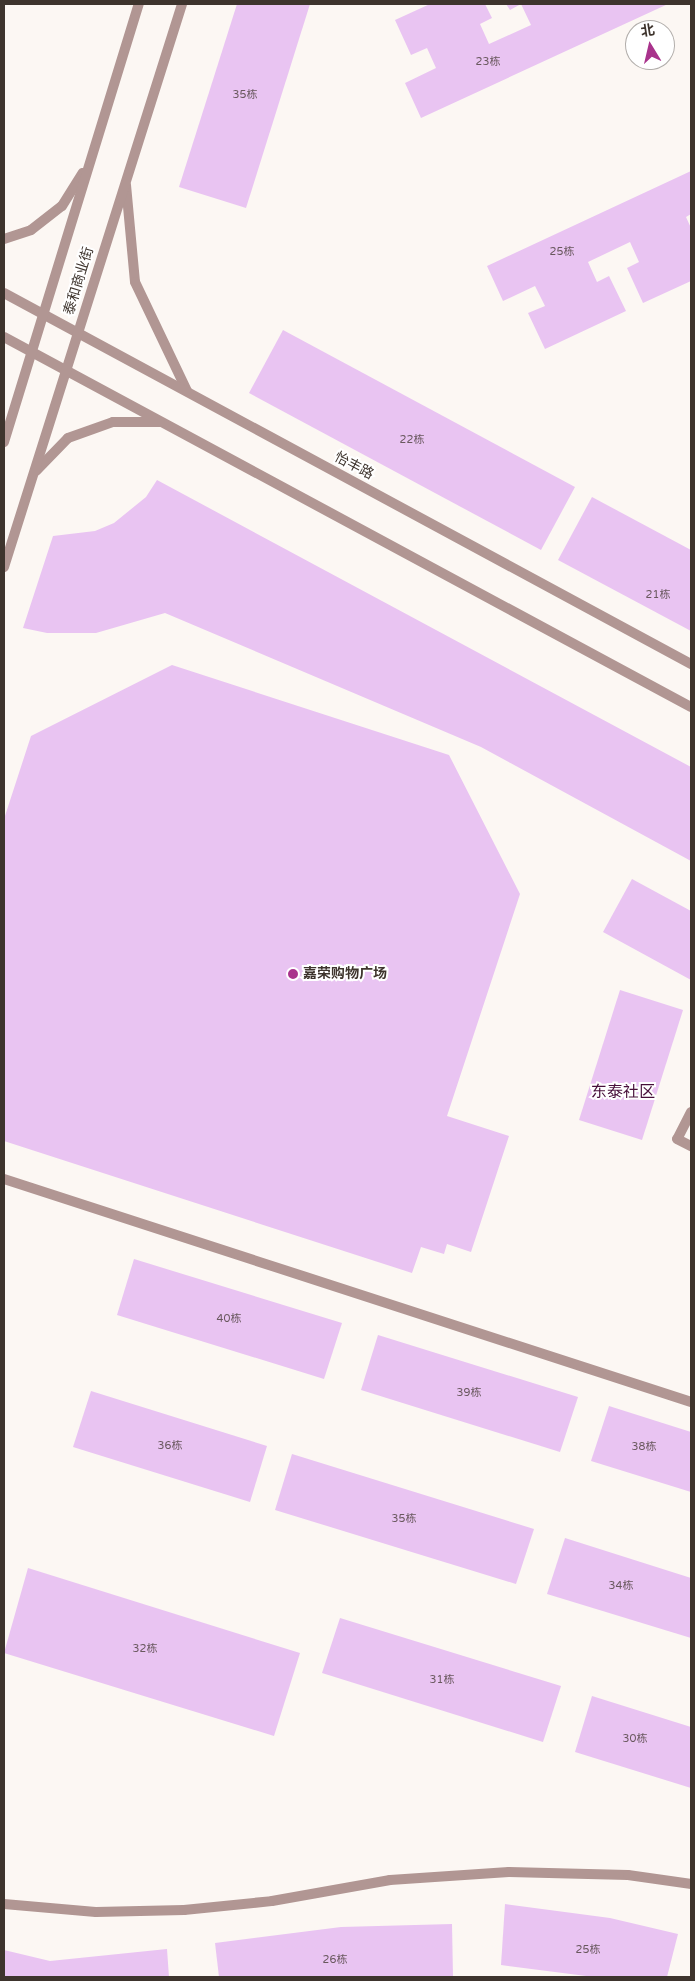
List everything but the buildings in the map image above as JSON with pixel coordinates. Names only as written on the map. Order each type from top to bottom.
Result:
[{"type":"street","name":"泰和商业街","points":[[4,442],[139,4]]},
{"type":"street","name":"泰和商业街","points":[[4,567],[182,4]]},
{"type":"street","points":[[4,238],[30,230],[62,206],[90,162]]},
{"type":"street","points":[[126,178],[135,282],[188,392]]},
{"type":"street","name":"怡丰路","points":[[4,293],[691,664]]},
{"type":"street","points":[[4,337],[691,707]]},
{"type":"street","points":[[33,473],[68,438],[113,422],[163,422]]},
{"type":"street","points":[[691,1112],[677,1138],[691,1146]]},
{"type":"street","points":[[4,1179],[691,1402]]},
{"type":"street","points":[[4,1904],[96,1912],[184,1910],[272,1901],[390,1880],[509,1872],[628,1875],[691,1884]]},
{"type":"place","name":"嘉荣购物广场","points":[[293,974]]},
{"type":"district","name":"东泰社区","points":[[623,1092]]}]
